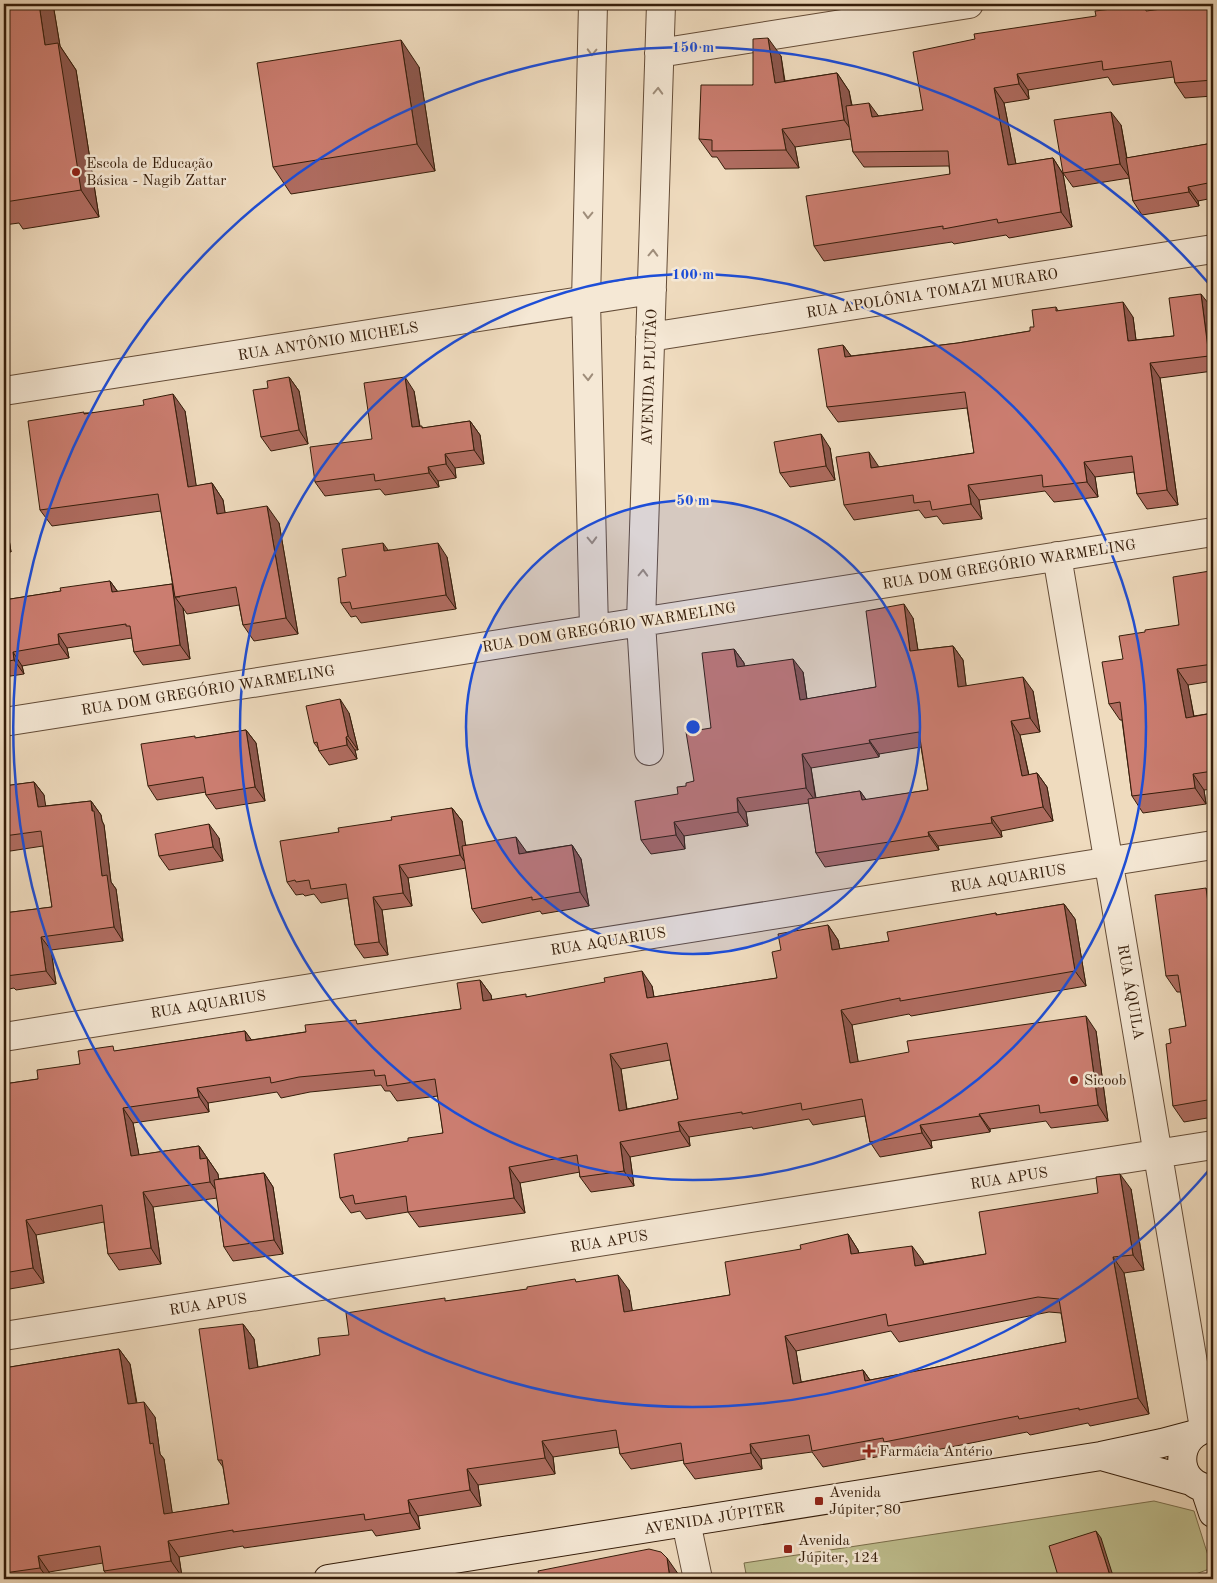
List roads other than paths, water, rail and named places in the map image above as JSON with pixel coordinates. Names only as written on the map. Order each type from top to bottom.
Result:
[{"type":"street","points":[[593,4],[586,301],[594,629]]},
{"type":"street","name":"AVENIDA PLUTÃO","points":[[648,751],[641,622],[661,4]]},
{"type":"street","points":[[659,53],[969,4]]},
{"type":"street","name":"RUA APOLÔNIA TOMAZI MURARO","points":[[650,337],[1213,249]]},
{"type":"street","name":"RUA ANTÔNIO MICHELS","points":[[4,392],[652,290]]},
{"type":"street","name":"RUA DOM GREGÓRIO WARMELING","points":[[4,722],[1213,532]]},
{"type":"street","name":"RUA ÁQUILA","points":[[1057,556],[1203,1430]]},
{"type":"street","name":"RUA AQUARIUS","points":[[4,1037],[1213,845]]},
{"type":"street","name":"RUA APUS","points":[[4,1336],[1213,1145]]},
{"type":"street","points":[[1203,1430],[1184,1447],[1182,1458],[1184,1470],[1206,1493]]},
{"type":"street","name":"AVENIDA JÚPITER","points":[[328,1579],[366,1576],[686,1522],[1101,1456],[1162,1443],[1203,1430]]},
{"type":"street","name":"AVENIDA JÚPITER","points":[[1101,1456],[1206,1493]]},
{"type":"street","points":[[686,1522],[698,1579]]},
{"type":"place","name":"Escola de Educação Básica - Nagib Zattar","points":[[76,172]]},
{"type":"place","name":"Sicoob","points":[[1074,1080]]},
{"type":"place","name":"Farmácia Antério","points":[[869,1451]]},
{"type":"place","name":"Avenida Júpiter, 80","points":[[819,1501]]},
{"type":"place","name":"Avenida Júpiter, 124","points":[[788,1549]]}]
